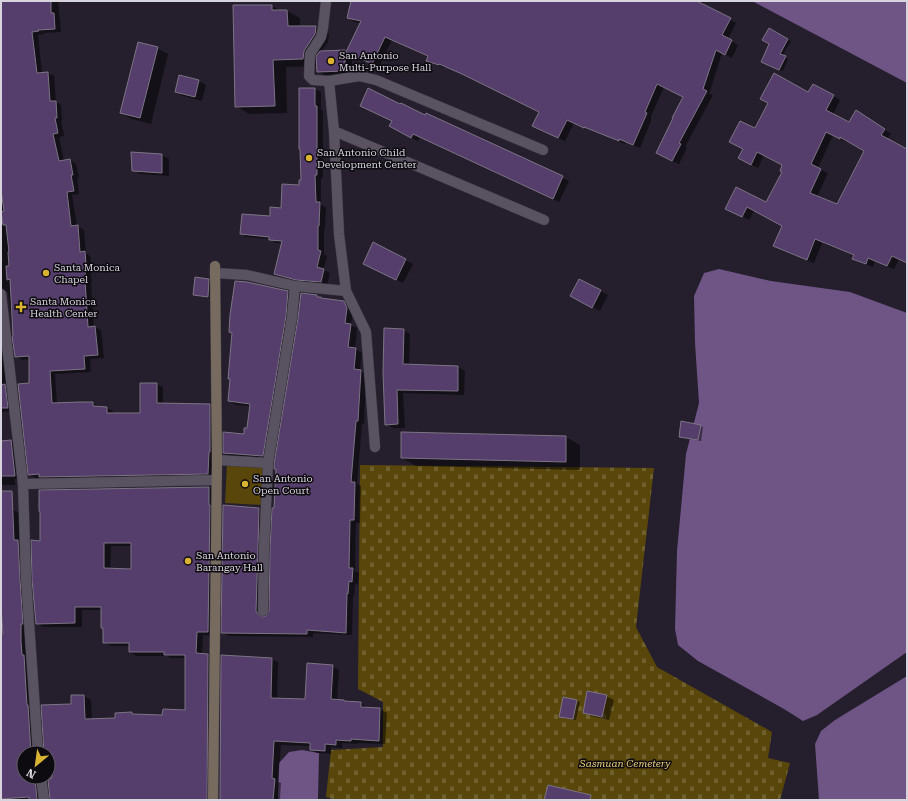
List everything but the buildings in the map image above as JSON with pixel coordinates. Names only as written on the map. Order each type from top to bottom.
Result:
[{"type":"street","points":[[326,1],[321,36],[310,54],[309,76],[313,80],[329,81],[359,76],[376,80],[543,150]]},
{"type":"street","points":[[329,81],[334,131],[339,234],[346,291],[366,332],[375,447]]},
{"type":"street","points":[[334,131],[544,220]]},
{"type":"street","points":[[213,800],[217,460],[215,270],[247,275],[295,286],[346,291]]},
{"type":"street","points":[[263,612],[268,463],[292,317],[295,286]]},
{"type":"street","points":[[1,294],[23,484],[26,579],[37,745]]},
{"type":"street","points":[[217,460],[268,463]]},
{"type":"street","points":[[23,484],[216,480]]},
{"type":"street","points":[[42,785],[44,800]]},
{"type":"green space","name":"San Antonio Open Court","points":[[227,463],[264,465],[262,505],[225,503]]},
{"type":"green space","name":"Sasmuan Cemetery","points":[[360,465],[654,468],[636,627],[657,667],[772,732],[768,758],[790,763],[780,800],[336,800],[326,797],[331,750],[383,747],[383,702],[358,689]]},
{"type":"shaded area","points":[[752,1],[907,1],[907,83]]},
{"type":"shaded area","points":[[719,269],[771,281],[850,292],[907,313],[907,652],[817,715],[803,721],[698,661],[678,645],[675,629],[677,551],[686,454],[699,403],[694,296],[704,273]]},
{"type":"shaded area","points":[[907,676],[907,800],[819,800],[815,744],[821,731],[835,720]]},
{"type":"shaded area","points":[[302,750],[319,753],[318,800],[278,800],[279,763],[289,752]]},
{"type":"place","name":"San Antonio Multi-Purpose Hall","points":[[331,61]]},
{"type":"place","name":"San Antonio Child Development Center","points":[[309,158]]},
{"type":"place","name":"Santa Monica Chapel","points":[[46,273]]},
{"type":"place","name":"Santa Monica Health Center","points":[[21,307]]},
{"type":"place","name":"San Antonio Open Court","points":[[245,484]]},
{"type":"place","name":"San Antonio Barangay Hall","points":[[188,561]]}]
